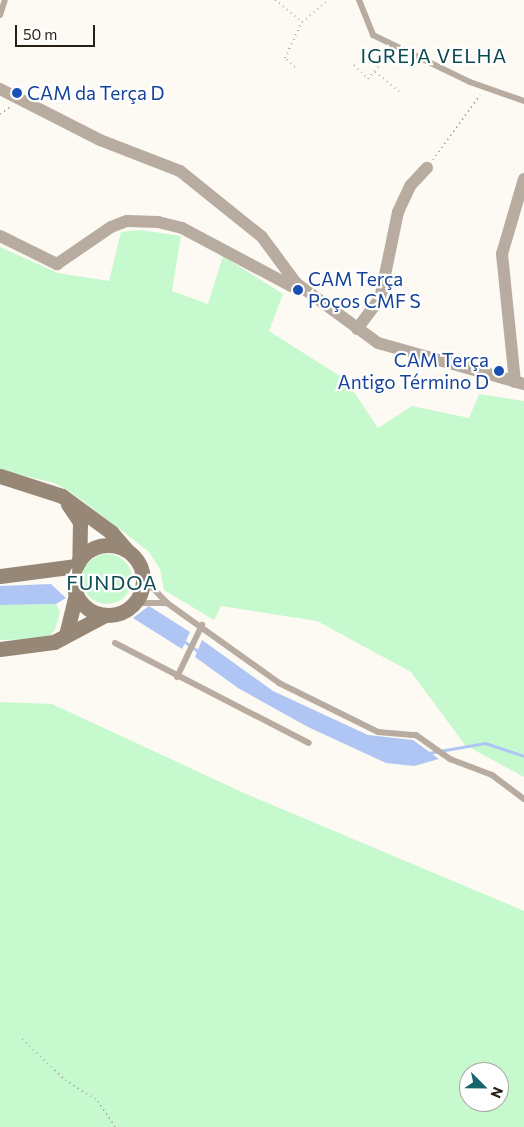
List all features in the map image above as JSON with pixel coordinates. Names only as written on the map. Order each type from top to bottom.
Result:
[{"type":"main road","points":[[0,476],[62,496],[111,532],[138,561],[143,578],[136,601],[121,613],[105,615],[48,644],[0,649]]},
{"type":"main road","points":[[62,496],[80,522],[76,594],[66,635]]},
{"type":"main road","points":[[0,576],[44,573],[77,564],[100,546],[126,549]]},
{"type":"main road","points":[[44,573],[105,615]]},
{"type":"street","points":[[0,90],[100,140],[180,170],[262,237],[296,283],[357,329],[396,351],[519,383],[502,254],[524,179]]},
{"type":"street","points":[[357,329],[380,299],[398,212],[410,186],[427,168]]},
{"type":"street","points":[[0,236],[57,264],[112,227],[128,221],[158,222],[182,228],[291,286],[296,283]]},
{"type":"lane","points":[[0,15],[5,0]]},
{"type":"lane","points":[[359,0],[370,31],[395,47],[524,101]]},
{"type":"lane","points":[[143,578],[167,603],[202,625],[304,697],[378,732],[423,739],[450,759],[492,775],[524,798]]},
{"type":"lane","points":[[136,601],[167,603]]},
{"type":"lane","points":[[177,677],[202,625]]},
{"type":"lane","points":[[115,643],[177,677],[309,744]]},
{"type":"path","points":[[275,0],[302,22]]},
{"type":"path","points":[[295,67],[285,58],[302,22],[328,0]]},
{"type":"path","points":[[354,65],[368,80],[395,47]]},
{"type":"path","points":[[375,72],[402,94]]},
{"type":"path","points":[[427,168],[485,86]]},
{"type":"path","points":[[22,1039],[65,1080],[98,1101],[115,1127]]},
{"type":"green space","points":[[140,230],[181,236],[172,291],[208,304],[223,256],[283,294],[269,331],[346,380],[378,428],[412,406],[469,418],[479,394],[524,401],[524,777],[465,745],[411,672],[317,621],[221,606],[214,620],[164,590],[160,569],[149,552],[82,500],[55,483],[0,470],[0,247],[58,273],[109,281],[121,232]]},
{"type":"green space","points":[[107,554],[116,556],[127,565],[132,579],[130,588],[121,599],[107,604],[98,602],[87,593],[82,579],[84,570],[93,559]]},
{"type":"green space","points":[[56,604],[60,612],[55,630],[46,639],[0,640],[0,605]]},
{"type":"green space","points":[[0,702],[52,704],[244,793],[524,911],[524,1127],[0,1127]]},
{"type":"water","points":[[51,584],[66,598],[56,604],[0,605],[0,586]]},
{"type":"water","points":[[149,606],[190,632],[182,649],[133,618]]},
{"type":"water","points":[[202,640],[273,691],[368,735],[413,740],[439,759],[414,766],[386,763],[308,727],[238,688],[195,657]]},
{"type":"waterway","points":[[182,640],[199,652]]},
{"type":"waterway","points":[[428,753],[485,743],[524,756]]},
{"type":"place","name":"CAM da Terça D","points":[[17,93]]},
{"type":"place","name":"CAM Terça Poços CMF S","points":[[298,290]]},
{"type":"place","name":"CAM Terça Antigo Término D","points":[[499,371]]},
{"type":"district","name":"IGREJA VELHA","points":[[434,55]]},
{"type":"district","name":"FUNDOA","points":[[112,582]]}]
